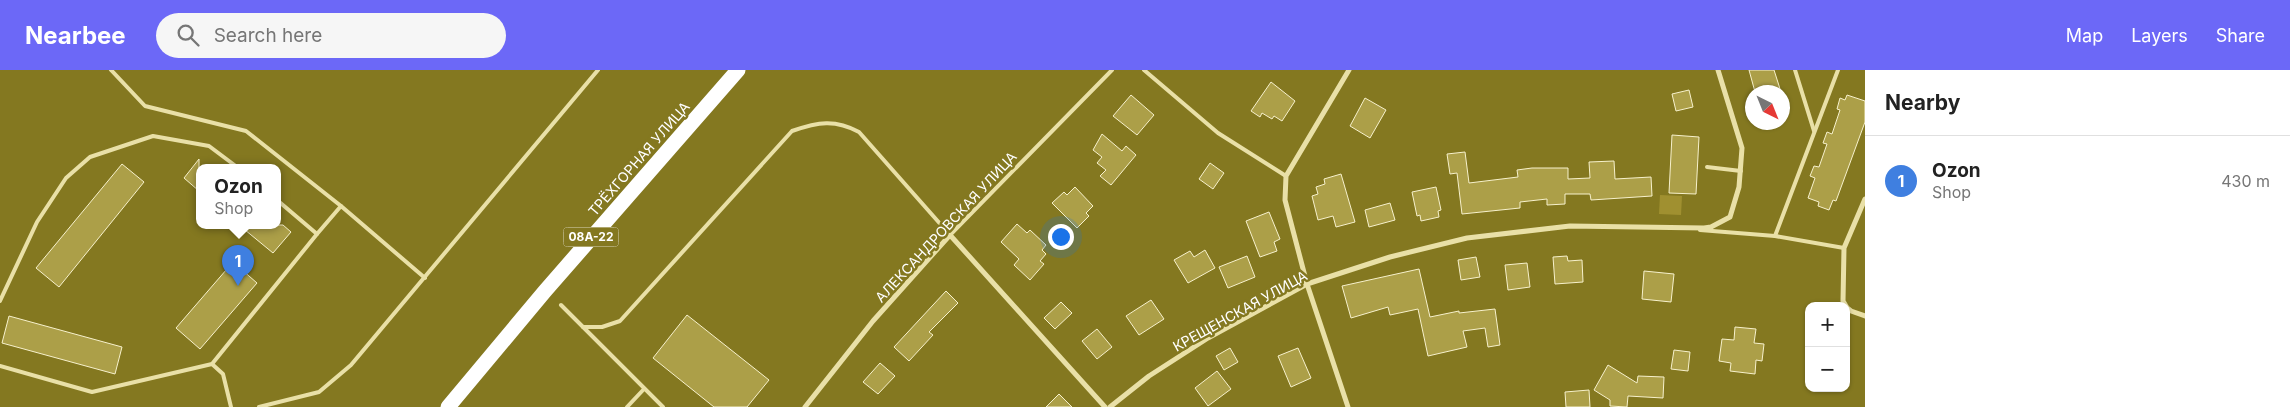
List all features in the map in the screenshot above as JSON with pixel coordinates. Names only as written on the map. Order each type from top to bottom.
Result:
[{"type":"highway","name":"ТРЁХГОРНАЯ УЛИЦА","points":[[448,407],[544,290],[738,70]]},
{"type":"street","points":[[1348,407],[1307,284],[1285,200],[1286,176],[1349,70]]},
{"type":"street","name":"КРЕЩЕНСКАЯ УЛИЦА","points":[[1110,407],[1150,376],[1208,338],[1307,284],[1390,257],[1467,238],[1570,226],[1690,229],[1711,227],[1730,217],[1735,205],[1741,171],[1742,148],[1718,70]]},
{"type":"street","points":[[1844,302],[1844,248],[1865,199]]},
{"type":"street","name":"АЛЕКСАНДРОВСКАЯ УЛИЦА","points":[[805,407],[873,321],[950,235]]},
{"type":"street","points":[[950,235],[1105,407]]},
{"type":"street","points":[[1850,310],[1865,316]]},
{"type":"lane","points":[[111,70],[145,106],[246,132],[341,206],[425,278]]},
{"type":"lane","points":[[259,407],[320,392],[351,365],[598,70]]},
{"type":"lane","name":"АЛЕКСАНДРОВСКАЯ УЛИЦА","points":[[950,235],[1112,70]]},
{"type":"lane","points":[[1144,70],[1218,133],[1286,176]]},
{"type":"lane","points":[[1795,70],[1814,131]]},
{"type":"lane","points":[[1775,236],[1838,70]]},
{"type":"lane","points":[[583,327],[602,327],[620,321],[792,131],[809,125],[843,123],[859,132],[950,235]]},
{"type":"lane","points":[[0,301],[37,222],[66,178],[90,157],[153,136],[209,146],[233,164]]},
{"type":"lane","points":[[1707,167],[1741,171]]},
{"type":"lane","points":[[281,203],[317,234]]},
{"type":"lane","points":[[0,366],[92,392],[212,364],[341,206]]},
{"type":"lane","points":[[1690,229],[1775,236],[1844,248]]},
{"type":"lane","points":[[561,305],[663,407]]},
{"type":"lane","points":[[212,364],[223,374],[231,407]]},
{"type":"lane","points":[[627,407],[644,389]]},
{"type":"shaded area","points":[[1660,195],[1682,196],[1681,215],[1659,214]]},
{"type":"building","points":[[1749,70],[1774,70],[1779,85],[1753,85]]},
{"type":"building","points":[[1271,82],[1295,101],[1282,121],[1274,116],[1272,119],[1262,113],[1260,117],[1251,111]]},
{"type":"building","points":[[1689,90],[1693,107],[1676,111],[1672,94]]},
{"type":"building","points":[[1131,95],[1154,115],[1137,135],[1113,116]]},
{"type":"building","points":[[1847,95],[1865,101],[1865,122],[1836,201],[1833,200],[1829,210],[1818,206],[1819,202],[1808,198],[1815,178],[1810,176],[1814,166],[1819,167],[1827,144],[1823,143],[1827,132],[1832,134],[1840,110],[1837,109],[1840,98],[1845,100]]},
{"type":"building","points":[[1365,98],[1386,110],[1370,138],[1350,126]]},
{"type":"building","points":[[1102,134],[1122,151],[1126,146],[1136,155],[1111,185],[1100,176],[1106,170],[1097,163],[1102,157],[1093,150]]},
{"type":"building","points":[[1672,135],[1699,137],[1696,194],[1669,193]]},
{"type":"building","points":[[1465,152],[1469,183],[1518,177],[1517,170],[1532,168],[1568,168],[1568,179],[1590,178],[1589,162],[1614,161],[1615,179],[1651,177],[1652,196],[1591,200],[1590,194],[1565,194],[1565,204],[1547,205],[1547,199],[1520,202],[1520,208],[1462,214],[1457,173],[1450,174],[1447,154]]},
{"type":"building","points":[[199,159],[199,164],[196,164],[196,188],[184,178]]},
{"type":"building","points":[[1210,163],[1224,173],[1213,189],[1199,179]]},
{"type":"building","points":[[122,164],[144,182],[59,287],[36,268]]},
{"type":"building","points":[[1341,174],[1355,222],[1336,227],[1333,216],[1318,220],[1312,196],[1318,194],[1316,187],[1325,184],[1324,179]]},
{"type":"building","points":[[1075,187],[1093,206],[1086,213],[1089,216],[1077,228],[1052,203],[1064,192],[1067,195]]},
{"type":"building","points":[[1436,187],[1441,210],[1438,211],[1439,217],[1421,221],[1420,215],[1417,216],[1412,192]]},
{"type":"building","points":[[1390,203],[1395,220],[1369,227],[1365,210]]},
{"type":"building","points":[[1269,212],[1280,239],[1274,242],[1277,251],[1260,257],[1246,221]]},
{"type":"building","points":[[1017,224],[1027,233],[1030,230],[1046,245],[1042,250],[1046,254],[1040,261],[1044,264],[1030,280],[1014,265],[1019,259],[1001,242]]},
{"type":"building","points":[[281,225],[283,225],[291,232],[273,253],[244,229],[281,229]]},
{"type":"building","points":[[1205,250],[1215,268],[1188,283],[1174,260],[1190,251],[1194,257]]},
{"type":"building","points":[[1247,256],[1255,277],[1228,288],[1219,267]]},
{"type":"building","points":[[1567,256],[1568,261],[1582,260],[1583,282],[1555,284],[1553,257]]},
{"type":"building","points":[[1476,257],[1480,277],[1461,280],[1458,260]]},
{"type":"building","points":[[233,262],[257,283],[200,349],[176,328]]},
{"type":"building","points":[[1527,263],[1530,287],[1508,290],[1505,265]]},
{"type":"building","points":[[1419,269],[1430,317],[1459,311],[1459,313],[1495,309],[1500,345],[1488,347],[1485,328],[1463,331],[1467,347],[1428,356],[1418,309],[1390,315],[1388,307],[1351,318],[1342,286]]},
{"type":"building","points":[[1644,271],[1674,274],[1671,302],[1642,299]]},
{"type":"building","points":[[946,291],[958,303],[929,332],[933,335],[909,361],[894,347]]},
{"type":"building","points":[[1151,300],[1164,319],[1139,335],[1126,316]]},
{"type":"building","points":[[1061,302],[1072,313],[1055,329],[1044,318]]},
{"type":"building","points":[[687,315],[769,380],[747,407],[714,407],[653,358]]},
{"type":"building","points":[[9,316],[122,347],[115,374],[2,343]]},
{"type":"building","points":[[1735,327],[1756,329],[1754,343],[1764,344],[1762,361],[1756,360],[1755,374],[1730,371],[1731,363],[1719,361],[1722,339],[1734,340]]},
{"type":"building","points":[[1097,329],[1112,347],[1097,359],[1082,341]]},
{"type":"building","points":[[1230,348],[1238,362],[1224,370],[1216,356]]},
{"type":"building","points":[[1298,348],[1311,378],[1291,387],[1278,356]]},
{"type":"building","points":[[1674,350],[1690,352],[1688,371],[1671,369]]},
{"type":"building","points":[[880,363],[895,376],[878,394],[863,382]]},
{"type":"building","points":[[1608,365],[1637,383],[1638,376],[1664,377],[1663,398],[1628,396],[1627,407],[1610,406],[1610,400],[1594,390]]},
{"type":"building","points":[[1217,371],[1231,389],[1208,406],[1195,388]]},
{"type":"building","points":[[1589,390],[1590,407],[1566,407],[1565,392]]},
{"type":"building","points":[[1059,394],[1072,407],[1046,407]]},
{"type":"place","name":"Ozon","points":[[238,286]]}]
